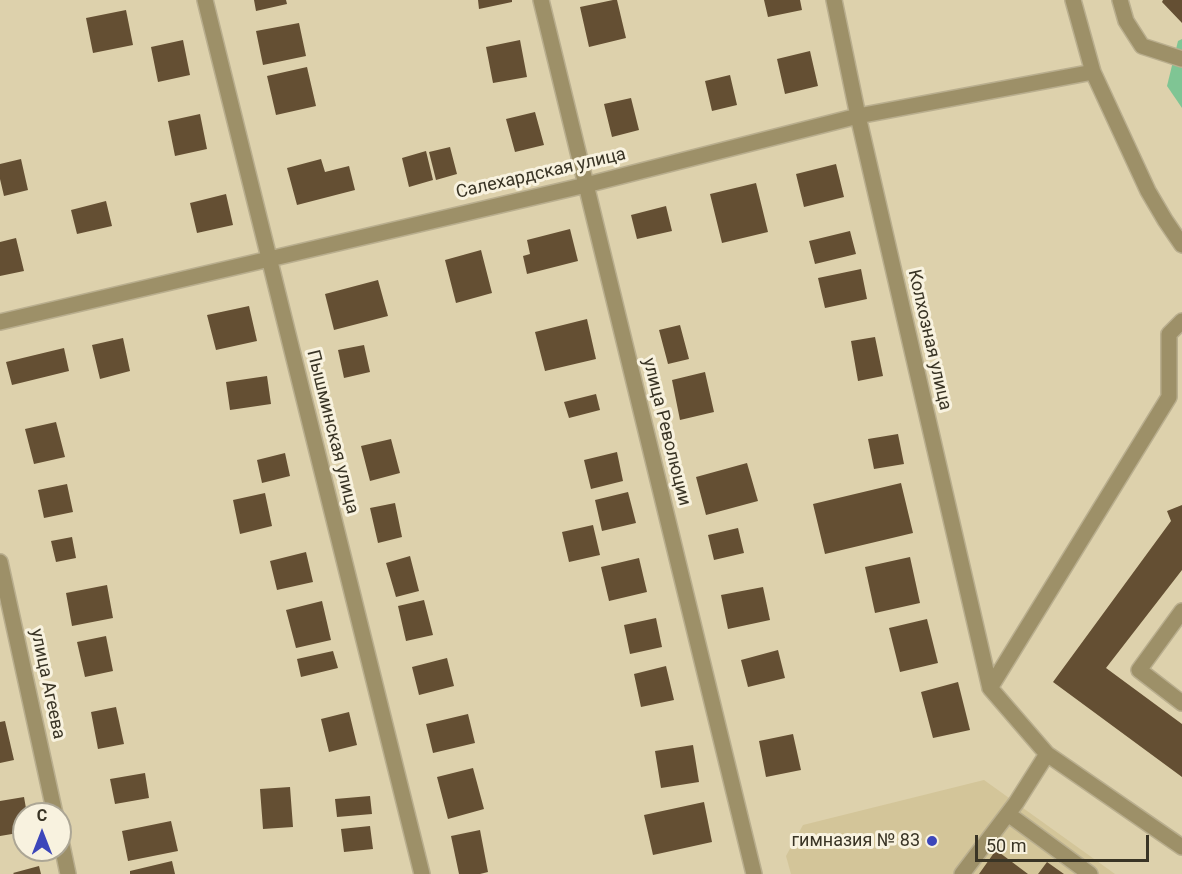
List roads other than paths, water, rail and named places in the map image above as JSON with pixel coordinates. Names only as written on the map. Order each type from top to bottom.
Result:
[{"type":"street","name":"Пышминская улица","points":[[204,0],[422,874]]},
{"type":"street","name":"улица Революции","points":[[540,0],[754,874]]},
{"type":"street","name":"Колхозная улица","points":[[834,0],[858,116],[990,688]]},
{"type":"street","points":[[1073,0],[1093,72],[1148,190],[1182,245]]},
{"type":"street","points":[[1120,0],[1126,21],[1142,46],[1182,59]]},
{"type":"street","name":"Салехардская улица","points":[[0,321],[586,185],[858,116],[1093,72]]},
{"type":"street","points":[[1182,321],[1169,334],[1175,399],[990,688],[1047,754],[1182,847]]},
{"type":"street","name":"улица Агеева","points":[[0,562],[52,802]]},
{"type":"street","points":[[1182,611],[1139,670],[1182,703]]},
{"type":"street","points":[[962,874],[1008,814],[1047,754]]},
{"type":"street","points":[[1008,814],[1090,874]]},
{"type":"place","name":"гимназия № 83","points":[[932,841]]}]
